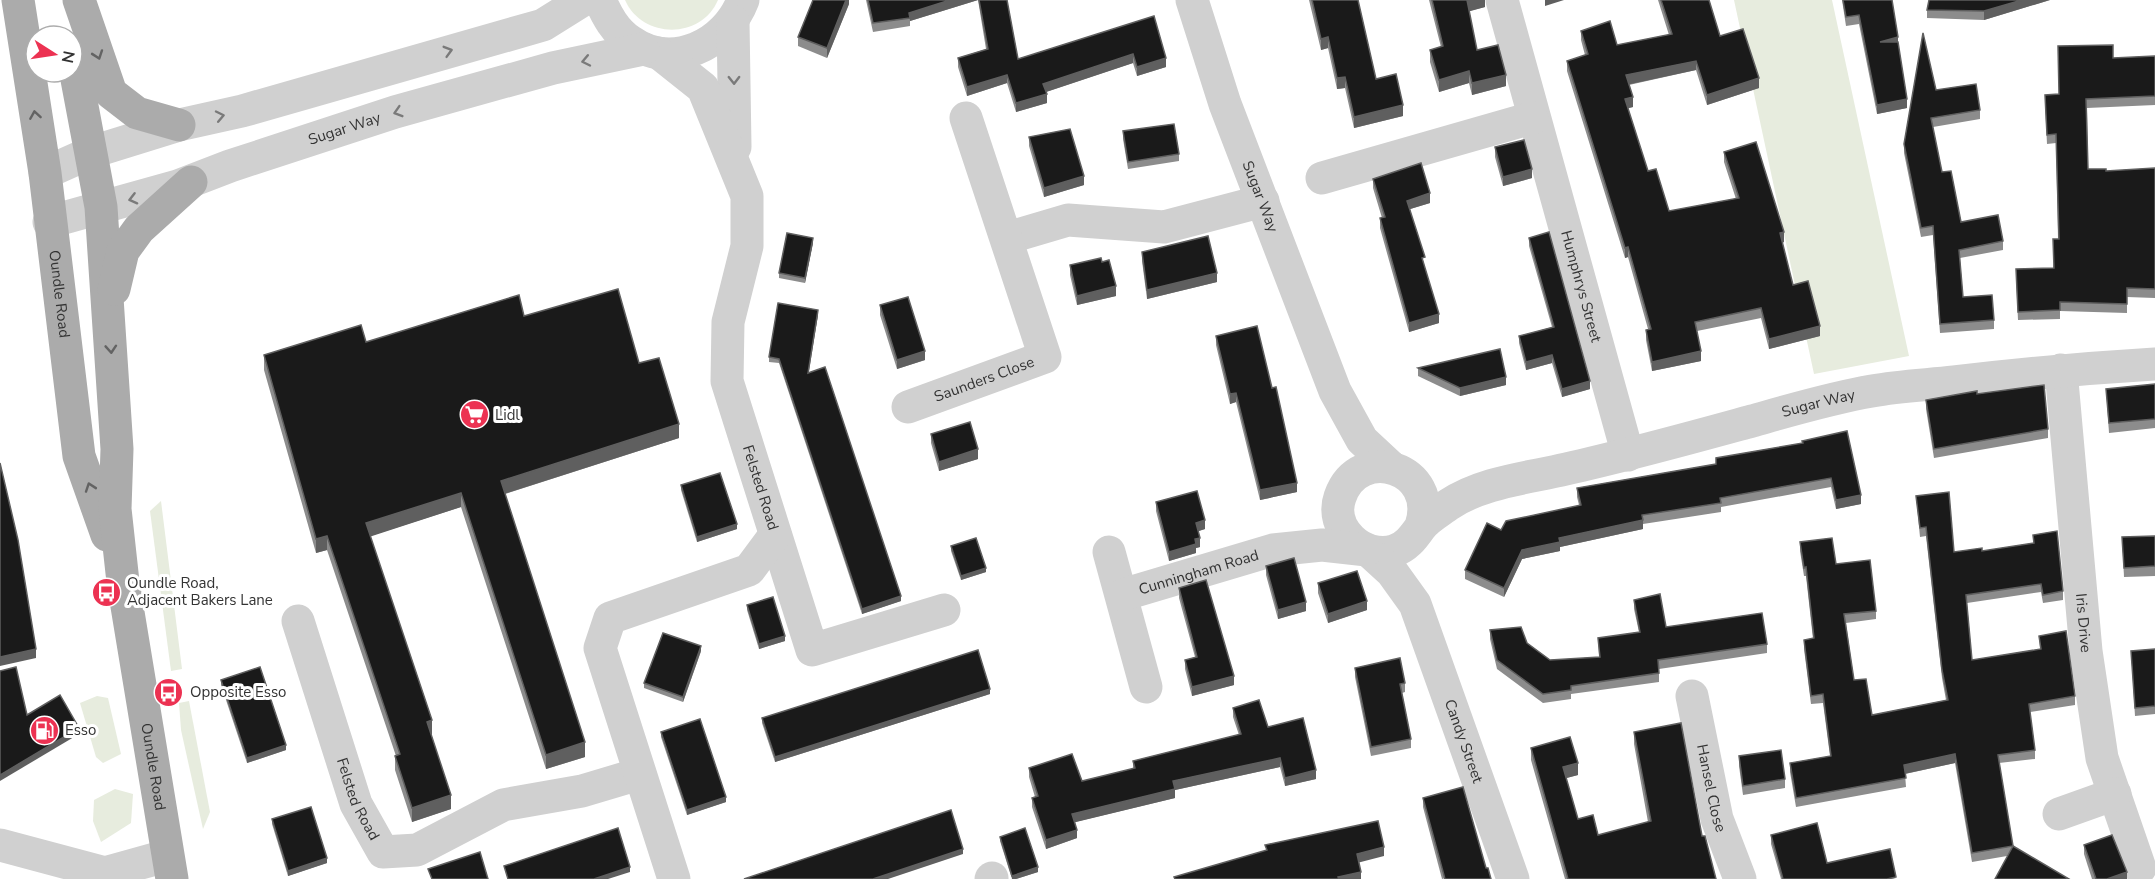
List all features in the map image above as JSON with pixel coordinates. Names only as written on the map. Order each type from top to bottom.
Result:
[{"type":"main road","name":"Oundle Road","points":[[18,0],[45,172],[49,222],[79,456],[123,582]]},
{"type":"main road","points":[[59,0],[65,24]]},
{"type":"main road","points":[[79,0],[111,93],[137,113],[179,125]]},
{"type":"main road","name":"Oundle Road","points":[[78,84],[101,207],[117,449],[115,509],[123,582],[169,868]]},
{"type":"main road","points":[[108,312],[123,251],[139,229],[191,182]]},
{"type":"street","points":[[45,172],[92,152],[179,125],[242,111],[543,25],[583,0]]},
{"type":"street","name":"Felsted Road","points":[[600,0],[610,22],[628,40],[651,51],[703,88],[747,196],[747,246],[728,322],[727,381],[775,535],[749,570],[610,618],[600,648],[674,879]]},
{"type":"street","name":"Sugar Way","points":[[1192,0],[1225,104],[1335,390],[1362,440],[1400,472],[1446,484],[1491,486]]},
{"type":"street","name":"Humphrys Street","points":[[1502,0],[1532,118],[1628,455]]},
{"type":"street","points":[[735,167],[738,11]]},
{"type":"street","name":"Sugar Way","points":[[49,222],[191,182],[396,112],[553,68],[651,51],[681,54],[701,48],[719,37],[738,11]]},
{"type":"street","name":"Saunders Close","points":[[908,407],[1045,357],[966,118]]},
{"type":"street","points":[[1322,178],[1532,118]]},
{"type":"street","points":[[1007,238],[1068,220],[1164,227],[1263,201]]},
{"type":"street","name":"Sugar Way","points":[[1420,528],[1450,504],[1491,486],[1628,455],[1872,391],[2061,370],[2155,364]]},
{"type":"street","name":"Iris Drive","points":[[2061,370],[2086,651],[2102,758],[2140,868]]},
{"type":"street","name":"Sugar Way","points":[[1335,390],[1346,451],[1340,496]]},
{"type":"street","points":[[1377,466],[1400,472],[1422,494],[1424,517],[1420,528],[1407,544],[1382,553],[1368,550],[1347,536],[1340,523],[1340,496],[1352,478],[1364,470],[1377,466]]},
{"type":"street","name":"Cunningham Road","points":[[1273,550],[1315,523],[1340,496]]},
{"type":"street","name":"Candy Street","points":[[1415,604],[1413,563],[1420,528]]},
{"type":"street","points":[[775,535],[812,650],[944,610]]},
{"type":"street","name":"Cunningham Road","points":[[1122,595],[1273,550],[1322,545],[1368,550]]},
{"type":"street","name":"Candy Street","points":[[1368,550],[1392,572],[1415,604],[1513,879]]},
{"type":"street","name":"Cunningham Road","points":[[1109,552],[1146,687]]},
{"type":"street","name":"Felsted Road","points":[[298,621],[356,804],[383,852],[417,850],[503,805],[582,792],[639,774]]},
{"type":"street","name":"Hansel Close","points":[[1692,696],[1717,819],[1740,879]]},
{"type":"street","points":[[2059,814],[2115,794]]},
{"type":"street","points":[[0,845],[105,873],[169,868]]},
{"type":"shaded area","points":[[625,0],[718,0],[710,13],[699,22],[686,28],[672,30],[657,28],[644,22],[633,13]]},
{"type":"shaded area","points":[[1734,0],[1832,0],[1909,356],[1814,374]]},
{"type":"shaded area","points":[[161,501],[182,669],[171,671],[150,511]]},
{"type":"shaded area","points":[[97,696],[108,698],[121,754],[103,763],[96,757],[80,703]]},
{"type":"shaded area","points":[[189,701],[210,812],[203,829],[181,730],[179,703]]},
{"type":"shaded area","points":[[115,789],[133,794],[131,823],[101,842],[93,821],[94,800]]},
{"type":"building","points":[[813,0],[846,0],[827,48],[798,37]]},
{"type":"building","points":[[868,0],[950,0],[909,13],[910,18],[873,23]]},
{"type":"building","points":[[979,0],[1007,0],[1018,59],[1154,16],[1166,58],[1137,67],[1133,54],[1043,84],[1047,94],[1016,103],[1007,75],[967,87],[958,58],[988,49]]},
{"type":"building","points":[[1312,0],[1358,0],[1376,79],[1396,74],[1403,105],[1354,117],[1345,77],[1337,78],[1328,37],[1321,39]]},
{"type":"building","points":[[1432,0],[1467,0],[1477,50],[1498,45],[1506,75],[1472,83],[1469,71],[1439,80],[1430,50],[1443,46]]},
{"type":"building","points":[[1661,0],[1709,0],[1720,36],[1743,29],[1759,78],[1707,95],[1696,61],[1626,75],[1633,97],[1625,99],[1648,171],[1656,169],[1669,211],[1739,198],[1724,152],[1756,142],[1784,232],[1780,233],[1793,285],[1808,281],[1820,326],[1769,339],[1761,308],[1695,322],[1701,351],[1652,362],[1646,330],[1651,329],[1628,247],[1625,248],[1567,61],[1588,54],[1581,31],[1610,21],[1617,45],[1672,34]]},
{"type":"building","points":[[1843,0],[1892,0],[1898,37],[1880,42],[1898,42],[1907,99],[1877,105],[1859,15],[1846,17]]},
{"type":"building","points":[[1929,0],[2022,0],[1984,11],[1927,10]]},
{"type":"building","points":[[1923,33],[1936,90],[1976,84],[1980,110],[1931,118],[1942,172],[1951,171],[1961,222],[1998,215],[2003,241],[1959,250],[1963,297],[1992,295],[1994,320],[1940,324],[1933,226],[1921,228],[1904,144]]},
{"type":"building","points":[[2113,45],[2113,58],[2155,56],[2155,96],[2086,99],[2088,169],[2106,169],[2106,171],[2155,168],[2155,289],[2127,288],[2127,304],[2060,302],[2060,310],[2018,312],[2016,269],[2054,268],[2053,239],[2059,239],[2056,134],[2047,135],[2045,95],[2059,94],[2058,46]]},
{"type":"building","points":[[1174,124],[1179,154],[1128,162],[1123,131]]},
{"type":"building","points":[[1070,129],[1084,176],[1044,188],[1029,137]]},
{"type":"building","points":[[1524,140],[1532,169],[1503,177],[1495,147]]},
{"type":"building","points":[[1421,163],[1430,193],[1407,201],[1425,257],[1422,258],[1439,314],[1409,323],[1380,218],[1385,217],[1373,179]]},
{"type":"building","points":[[1549,232],[1590,381],[1562,389],[1552,355],[1526,362],[1519,336],[1554,327],[1529,238]]},
{"type":"building","points":[[787,233],[813,238],[805,278],[779,273]]},
{"type":"building","points":[[1208,236],[1217,273],[1147,290],[1142,252]]},
{"type":"building","points":[[1101,258],[1102,262],[1109,260],[1116,286],[1077,296],[1070,265]]},
{"type":"building","name":"Lidl","points":[[618,289],[639,363],[659,358],[679,424],[501,481],[585,742],[546,755],[461,493],[366,523],[432,720],[427,722],[451,795],[412,808],[395,756],[400,754],[327,536],[316,539],[264,355],[361,325],[366,342],[519,295],[524,316]]},
{"type":"building","points":[[908,297],[925,351],[897,360],[880,305]]},
{"type":"building","points":[[778,303],[818,310],[808,373],[825,367],[901,596],[862,609],[779,359],[769,357]]},
{"type":"building","points":[[1257,326],[1272,388],[1276,387],[1297,483],[1260,490],[1236,393],[1230,394],[1216,336]]},
{"type":"building","points":[[1500,349],[1506,377],[1460,388],[1418,368]]},
{"type":"building","points":[[2155,384],[2155,419],[2109,423],[2106,389]]},
{"type":"building","points":[[2044,385],[2048,429],[1934,449],[1926,400],[1977,391],[1977,394]]},
{"type":"building","points":[[970,422],[978,449],[939,462],[931,434]]},
{"type":"building","points":[[1847,431],[1861,495],[1836,500],[1831,478],[1720,498],[1721,503],[1642,515],[1643,520],[1559,538],[1560,542],[1522,550],[1504,588],[1465,570],[1487,523],[1501,530],[1506,521],[1581,505],[1577,488],[1716,464],[1716,458],[1803,443],[1802,441]]},
{"type":"building","points":[[0,463],[18,540],[36,649],[0,657]]},
{"type":"building","points":[[720,473],[737,524],[697,537],[681,485]]},
{"type":"building","points":[[1197,491],[1205,520],[1196,523],[1200,538],[1195,539],[1196,544],[1169,552],[1156,502]]},
{"type":"building","points":[[1949,492],[1954,552],[1982,548],[1982,551],[2034,543],[2033,535],[2057,531],[2063,591],[2043,595],[2041,584],[1966,595],[1972,660],[2041,649],[2039,636],[2066,631],[2075,696],[2029,704],[2035,750],[1998,755],[2013,846],[1972,853],[1955,754],[1904,765],[1906,778],[1796,798],[1790,763],[1831,756],[1823,694],[1811,696],[1804,640],[1814,638],[1806,567],[1804,568],[1800,542],[1832,538],[1836,564],[1870,560],[1876,611],[1844,614],[1854,680],[1866,679],[1872,715],[1948,700],[1942,670],[1926,527],[1920,528],[1916,496]]},
{"type":"building","points":[[2155,536],[2155,566],[2124,568],[2122,537]]},
{"type":"building","points":[[976,538],[986,568],[961,576],[951,546]]},
{"type":"building","points":[[1294,558],[1306,602],[1278,610],[1266,566]]},
{"type":"building","points":[[1357,571],[1367,601],[1328,614],[1318,583]]},
{"type":"building","points":[[1206,580],[1234,676],[1192,687],[1185,660],[1197,657],[1179,588]]},
{"type":"building","points":[[1660,594],[1666,627],[1762,613],[1767,644],[1658,660],[1659,673],[1571,686],[1571,690],[1543,694],[1497,660],[1490,630],[1521,627],[1527,643],[1550,660],[1600,657],[1598,638],[1640,632],[1634,600]]},
{"type":"building","points":[[773,597],[785,636],[759,644],[747,605]]},
{"type":"building","points":[[663,633],[701,646],[683,697],[644,683]]},
{"type":"building","points":[[2155,649],[2155,706],[2135,708],[2131,651]]},
{"type":"building","points":[[978,650],[990,689],[775,757],[762,718]]},
{"type":"building","points":[[1400,658],[1405,683],[1400,684],[1411,739],[1371,747],[1355,668]]},
{"type":"building","points":[[16,667],[27,715],[60,695],[79,728],[0,775],[0,671]]},
{"type":"building","points":[[260,667],[286,745],[247,758],[221,680]]},
{"type":"building","points":[[1259,700],[1268,727],[1303,718],[1316,770],[1285,778],[1280,758],[1173,781],[1175,789],[1072,814],[1077,830],[1046,840],[1032,798],[1038,796],[1029,768],[1072,754],[1082,781],[1135,768],[1133,761],[1241,734],[1233,708]]},
{"type":"building","points":[[700,719],[726,797],[687,810],[661,732]]},
{"type":"building","points":[[1681,723],[1702,836],[1705,836],[1716,879],[1568,879],[1531,748],[1570,737],[1578,763],[1563,767],[1578,819],[1593,815],[1598,835],[1651,821],[1634,732]]},
{"type":"building","points":[[1781,750],[1785,779],[1743,786],[1739,756]]},
{"type":"building","points":[[1463,787],[1491,879],[1445,879],[1423,798]]},
{"type":"building","points":[[311,807],[327,858],[288,871],[272,819]]},
{"type":"building","points":[[951,810],[963,849],[873,879],[744,879]]},
{"type":"building","points":[[1378,821],[1384,847],[1357,854],[1361,872],[1338,877],[1339,879],[1175,879],[1174,877],[1267,850],[1265,845]]},
{"type":"building","points":[[1817,823],[1827,863],[1890,849],[1896,877],[1887,879],[1783,879],[1771,835]]},
{"type":"building","points":[[618,828],[630,867],[594,879],[508,879],[504,866]]},
{"type":"building","points":[[1025,828],[1038,867],[1012,876],[1000,837]]},
{"type":"building","points":[[2112,835],[2127,872],[2107,879],[2096,879],[2084,845]]},
{"type":"building","points":[[2013,846],[2069,879],[1995,879]]},
{"type":"building","points":[[480,852],[488,879],[432,879],[428,869]]},
{"type":"place","name":"Lidl","points":[[474,415]]},
{"type":"place","name":"Oundle Road, Adjacent Bakers Lane","points":[[106,592]]},
{"type":"place","name":"Opposite Esso","points":[[169,692]]},
{"type":"place","name":"Esso","points":[[44,730]]}]
